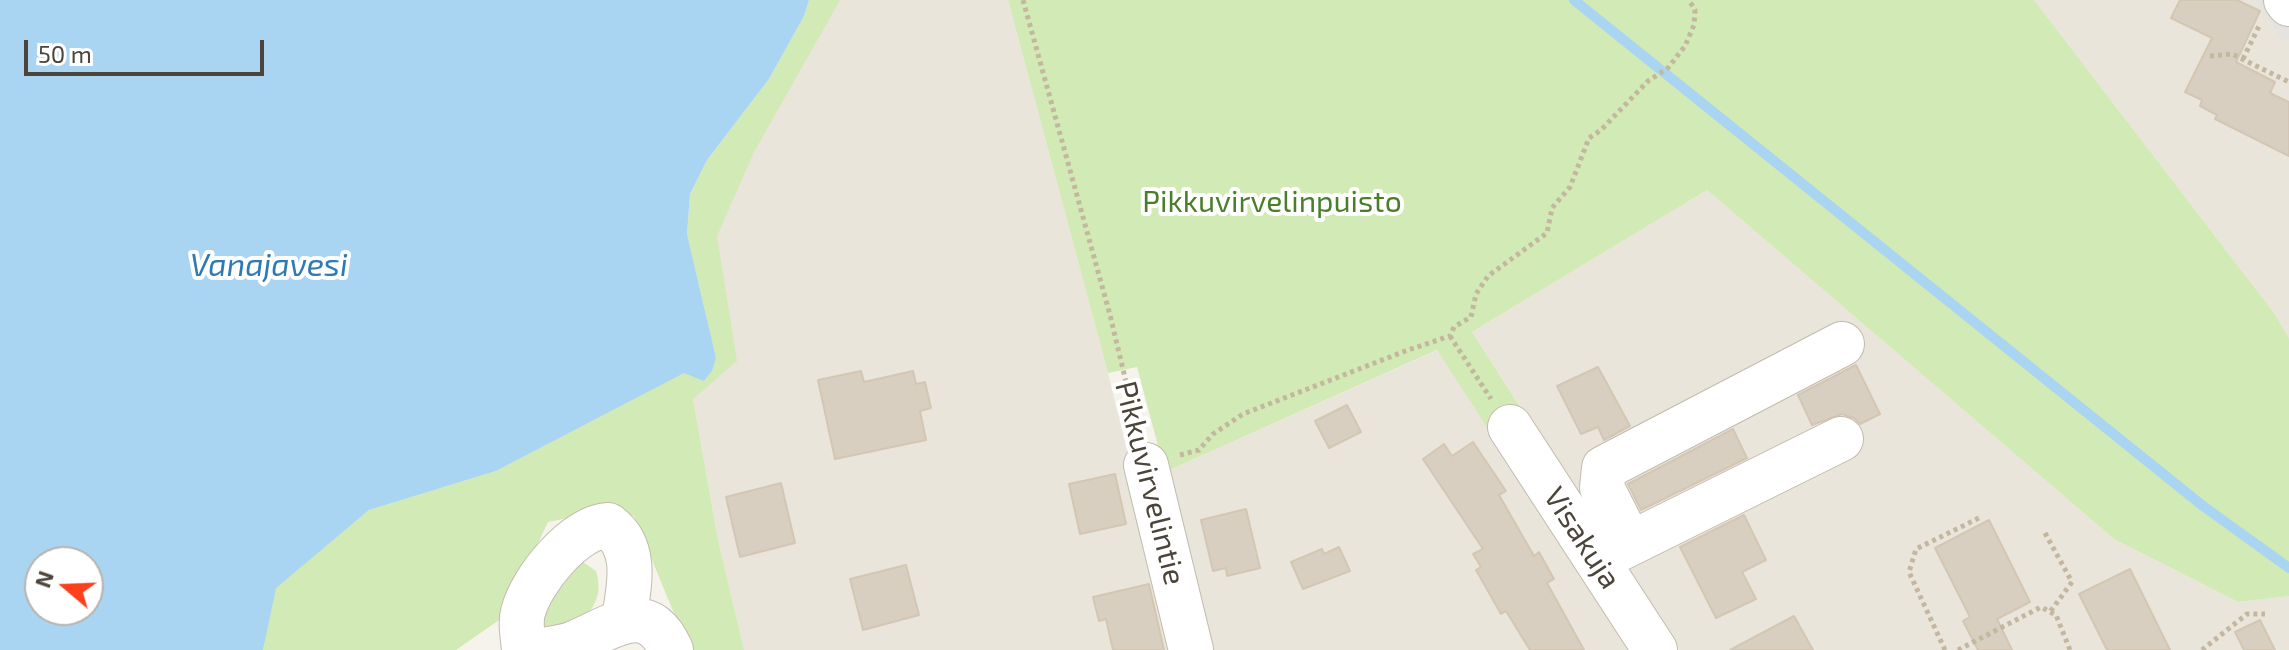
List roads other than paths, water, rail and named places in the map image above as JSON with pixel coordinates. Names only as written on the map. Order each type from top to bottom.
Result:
[{"type":"street","points":[[1841,439],[1614,552],[1602,488],[1604,468],[1842,344]]},
{"type":"street","name":"Visakuja","points":[[1510,427],[1614,552],[1655,650]]},
{"type":"street","name":"Pikkuvirvelintie","points":[[1146,465],[1191,650]]},
{"type":"street","points":[[524,650],[522,615],[530,593],[570,542],[594,526],[608,525],[619,533],[629,553],[630,576],[624,619]]},
{"type":"street","points":[[543,650],[572,644],[624,619],[638,620],[653,627],[665,637],[671,650]]},
{"type":"water","name":"Vanajavesi","points":[[0,0],[809,0],[804,16],[769,79],[707,160],[690,194],[687,234],[716,358],[712,371],[704,381],[684,373],[496,471],[369,510],[276,588],[263,650],[0,650]]},
{"type":"waterway","points":[[1574,0],[2203,506],[2289,568]]},
{"type":"park label","name":"Pikkuvirvelinpuisto","points":[[1272,202]]}]
